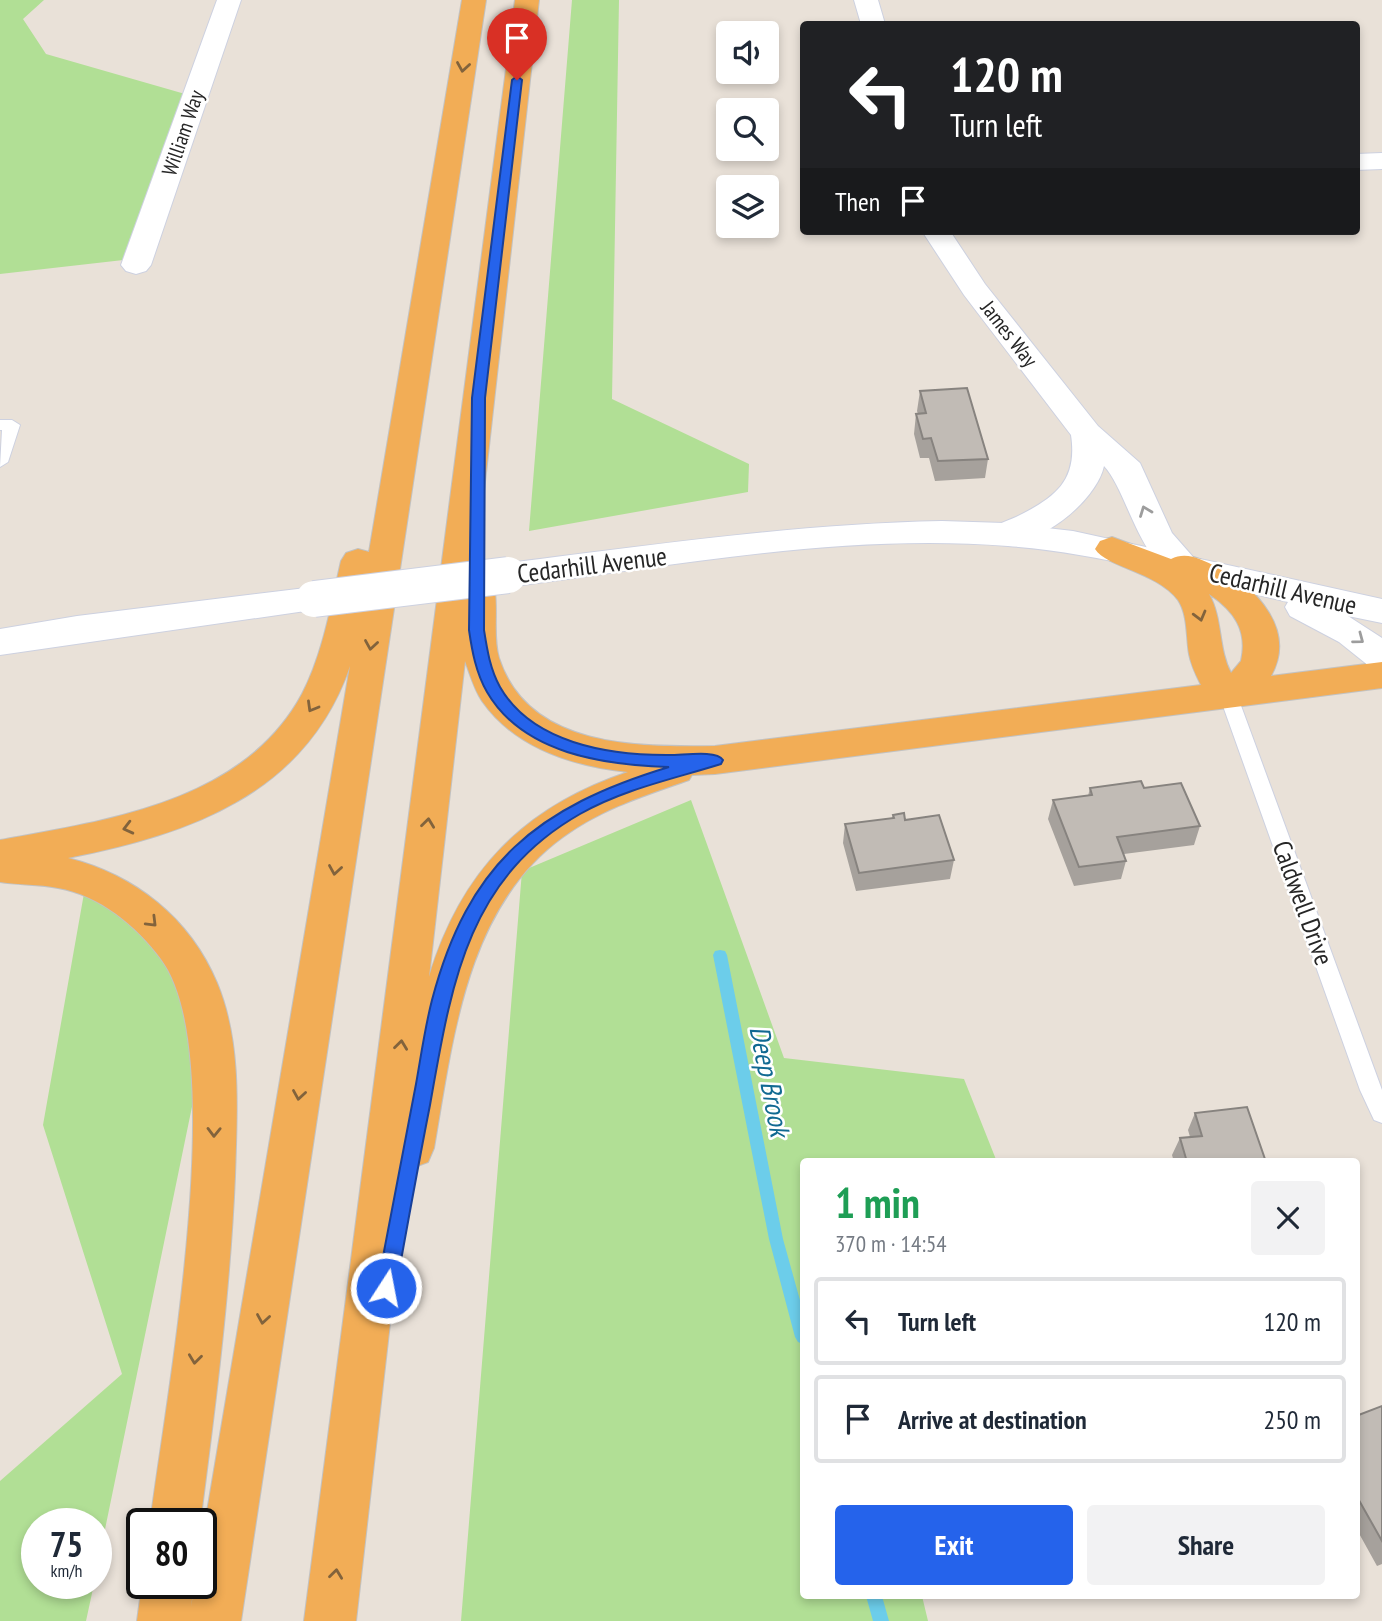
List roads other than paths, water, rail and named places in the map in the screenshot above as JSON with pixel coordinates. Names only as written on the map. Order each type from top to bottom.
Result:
[{"type":"highway","points":[[215,1621],[474,0]]},
{"type":"highway","points":[[330,1621],[527,0]]},
{"type":"highway","points":[[0,856],[103,834],[195,807],[237,787],[270,762],[295,734],[315,704],[330,672],[341,635],[435,239]]},
{"type":"highway","points":[[478,398],[476,630],[481,659],[494,690],[514,714],[542,735],[580,750],[620,759],[715,760],[1227,692],[1382,675]]},
{"type":"highway","points":[[1112,549],[1164,569],[1182,583],[1196,602],[1203,620],[1205,653],[1210,672],[1227,692]]},
{"type":"highway","points":[[1184,566],[1208,576],[1228,589],[1245,604],[1256,620],[1262,640],[1257,667],[1253,675],[1227,692]]},
{"type":"highway","points":[[342,1527],[440,1000],[456,951],[476,906],[501,871],[534,838],[574,810],[622,787],[715,760]]},
{"type":"highway","points":[[0,866],[75,876],[116,893],[148,916],[175,946],[195,981],[208,1024],[214,1068],[212,1189],[207,1255],[177,1508]]},
{"type":"highway","points":[[163,1621],[166,1599]]},
{"type":"main road","name":"William Way","points":[[136,265],[229,0]]},
{"type":"main road","points":[[866,0],[872,21]]},
{"type":"main road","points":[[1360,162],[1382,161]]},
{"type":"main road","name":"James Way","points":[[939,235],[974,289],[1087,433],[1128,471],[1158,539],[1184,566]]},
{"type":"main road","points":[[1006,534],[1056,509],[1082,484],[1092,451],[1087,433]]},
{"type":"main road","name":"Cedarhill Avenue","points":[[0,642],[77,629],[508,575],[841,536],[900,532],[1006,534],[1112,549],[1382,611]]},
{"type":"main road","name":"Cedarhill Avenue","points":[[1184,566],[1267,593],[1320,614],[1352,633],[1382,657]]},
{"type":"lane","points":[[0,425],[12,425],[0,462]]},
{"type":"lane","name":"Caldwell Drive","points":[[1227,692],[1366,1077],[1382,1113]]},
{"type":"waterway","name":"Deep Brook","points":[[720,955],[776,1239],[800,1326]]},
{"type":"waterway","name":"Deep Brook","points":[[875,1599],[881,1621]]}]
